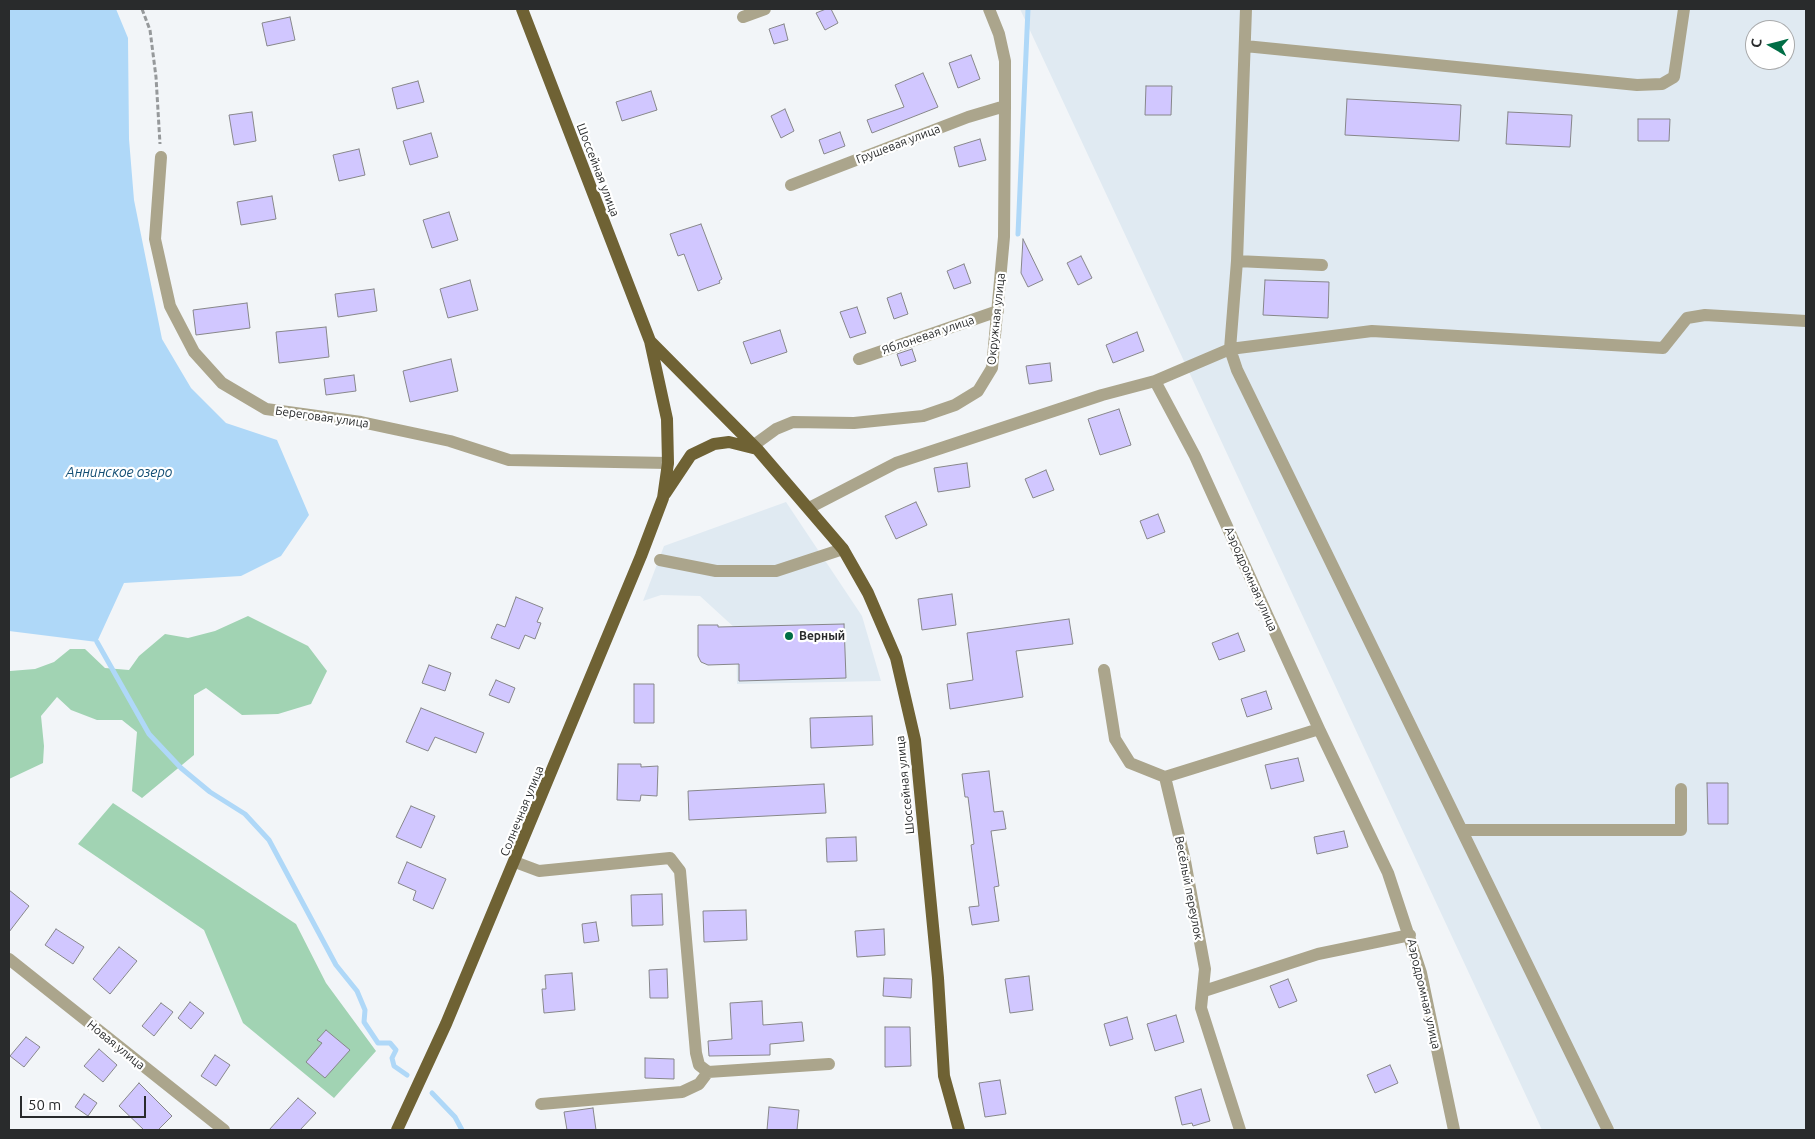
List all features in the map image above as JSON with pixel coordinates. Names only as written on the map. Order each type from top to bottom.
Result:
[{"type":"main road","name":"Шоссейная улица","points":[[522,9],[650,341],[756,448],[843,549],[868,593],[896,658],[915,740],[938,978],[944,1076],[958,1130]]},
{"type":"main road","points":[[650,341],[667,419],[668,463],[663,498]]},
{"type":"main road","points":[[663,498],[691,455],[714,444],[729,442],[756,448]]},
{"type":"main road","name":"Солнечная улица","points":[[397,1130],[446,1024],[515,862],[663,498]]},
{"type":"street","points":[[743,17],[765,9]]},
{"type":"street","name":"Окружная улица","points":[[756,448],[776,429],[793,422],[808,420],[854,424],[923,416],[954,405],[978,391],[992,368],[1004,237],[1005,60],[999,34],[989,9]]},
{"type":"street","points":[[1246,9],[1237,260],[1230,348],[1242,378],[1608,1130]]},
{"type":"street","points":[[1245,46],[1637,85],[1662,84],[1674,77],[1684,9]]},
{"type":"street","name":"Грушевая улица","points":[[791,185],[968,118],[1005,106]]},
{"type":"street","name":"Береговая улица","points":[[161,157],[155,239],[170,306],[194,352],[222,383],[266,409],[361,422],[450,441],[509,460],[668,463]]},
{"type":"street","points":[[1237,260],[1322,266]]},
{"type":"street","name":"Яблоневая улица","points":[[859,359],[998,311]]},
{"type":"street","points":[[809,508],[896,463],[1102,395],[1154,381],[1230,348],[1372,331],[1663,348],[1687,318],[1705,315],[1806,320]]},
{"type":"street","name":"Аэродромная улица","points":[[1154,381],[1195,456],[1319,729],[1388,873],[1421,973],[1454,1130]]},
{"type":"street","points":[[660,560],[716,571],[776,571],[843,549]]},
{"type":"street","points":[[1104,670],[1115,739],[1130,763],[1164,777],[1319,729]]},
{"type":"street","name":"Весёлый переулок","points":[[1164,777],[1185,861],[1203,959],[1204,991],[1201,1008],[1240,1130]]},
{"type":"street","points":[[1462,830],[1681,830],[1682,789]]},
{"type":"street","points":[[515,862],[539,871],[670,858],[680,871],[696,1053],[699,1065],[708,1072],[829,1064]]},
{"type":"street","points":[[1204,991],[1318,954],[1410,935]]},
{"type":"street","name":"Новая улица","points":[[9,959],[224,1130]]},
{"type":"street","points":[[541,1104],[682,1092],[699,1084],[708,1072]]},
{"type":"path","points":[[142,9],[150,30],[156,77],[161,157]]},
{"type":"shaded area","points":[[1020,9],[1806,9],[1806,1130],[1542,1130]]},
{"type":"shaded area","points":[[786,502],[862,616],[881,681],[737,684],[736,629],[700,596],[661,595],[643,601],[664,546]]},
{"type":"green space","points":[[248,616],[308,646],[327,671],[311,704],[278,714],[242,715],[206,688],[194,695],[194,755],[142,798],[132,791],[137,732],[122,720],[97,720],[71,710],[57,697],[41,716],[44,746],[43,763],[9,779],[10,671],[35,669],[54,662],[70,649],[85,649],[105,668],[129,670],[139,656],[165,634],[188,638],[215,631]]},
{"type":"green space","points":[[113,803],[296,924],[326,983],[376,1051],[334,1098],[243,1023],[204,930],[78,844]]},
{"type":"water","name":"Аннинское озеро","points":[[9,9],[116,9],[128,38],[129,139],[134,200],[162,339],[191,388],[226,423],[277,440],[309,515],[281,556],[241,576],[124,583],[97,642],[9,631]]},
{"type":"building","points":[[831,9],[838,23],[825,30],[816,13]]},
{"type":"building","points":[[290,17],[295,40],[267,46],[262,23]]},
{"type":"building","points":[[784,24],[788,40],[774,44],[769,29]]},
{"type":"building","points":[[971,55],[980,79],[958,88],[949,63]]},
{"type":"building","points":[[923,73],[938,107],[872,133],[867,120],[904,107],[895,85]]},
{"type":"building","points":[[418,81],[424,102],[397,109],[392,88]]},
{"type":"building","points":[[1146,86],[1172,86],[1171,115],[1145,115]]},
{"type":"building","points":[[651,91],[657,110],[622,121],[616,102]]},
{"type":"building","points":[[1347,99],[1461,105],[1459,141],[1345,135]]},
{"type":"building","points":[[785,109],[794,131],[781,138],[771,116]]},
{"type":"building","points":[[252,112],[256,141],[234,145],[229,115]]},
{"type":"building","points":[[1508,112],[1572,115],[1570,147],[1506,144]]},
{"type":"building","points":[[1638,119],[1670,119],[1669,141],[1638,141]]},
{"type":"building","points":[[840,132],[845,146],[824,154],[819,140]]},
{"type":"building","points":[[431,133],[438,157],[410,165],[403,141]]},
{"type":"building","points":[[980,139],[986,160],[959,167],[954,147]]},
{"type":"building","points":[[359,149],[365,175],[339,181],[333,155]]},
{"type":"building","points":[[272,196],[276,219],[241,225],[237,202]]},
{"type":"building","points":[[449,212],[458,240],[432,248],[423,220]]},
{"type":"building","points":[[701,224],[722,279],[719,281],[720,283],[698,291],[684,254],[678,256],[670,234]]},
{"type":"building","points":[[1023,239],[1043,280],[1028,287],[1021,273]]},
{"type":"building","points":[[1081,256],[1092,278],[1078,285],[1067,263]]},
{"type":"building","points":[[964,264],[971,283],[954,289],[947,271]]},
{"type":"building","points":[[470,280],[478,310],[448,318],[440,289]]},
{"type":"building","points":[[1265,280],[1329,282],[1328,318],[1263,315]]},
{"type":"building","points":[[374,289],[377,311],[338,317],[335,294]]},
{"type":"building","points":[[901,293],[908,314],[894,319],[887,298]]},
{"type":"building","points":[[247,303],[250,328],[196,335],[193,310]]},
{"type":"building","points":[[857,307],[866,333],[850,338],[840,312]]},
{"type":"building","points":[[326,327],[329,357],[279,363],[276,332]]},
{"type":"building","points":[[780,330],[787,352],[751,364],[743,342]]},
{"type":"building","points":[[1137,332],[1144,351],[1113,363],[1106,345]]},
{"type":"building","points":[[912,349],[916,361],[901,366],[897,354]]},
{"type":"building","points":[[451,359],[458,391],[410,402],[403,371]]},
{"type":"building","points":[[1050,363],[1052,381],[1029,384],[1026,366]]},
{"type":"building","points":[[354,375],[356,391],[326,395],[324,379]]},
{"type":"building","points":[[1119,409],[1131,445],[1100,455],[1088,419]]},
{"type":"building","points":[[967,463],[970,487],[938,492],[934,468]]},
{"type":"building","points":[[1046,470],[1054,490],[1033,498],[1025,479]]},
{"type":"building","points":[[916,502],[927,525],[896,539],[885,516]]},
{"type":"building","points":[[1158,514],[1165,532],[1147,539],[1140,521]]},
{"type":"building","points":[[952,594],[956,625],[922,630],[918,599]]},
{"type":"building","points":[[516,597],[543,608],[537,622],[541,623],[535,639],[525,635],[519,649],[491,638],[497,624],[505,627]]},
{"type":"building","points":[[1069,619],[1073,644],[1016,651],[1023,697],[950,709],[947,684],[973,680],[967,633]]},
{"type":"building","points":[[844,624],[846,678],[739,681],[739,664],[708,665],[701,662],[698,656],[698,625],[718,625],[718,627]]},
{"type":"building","points":[[1238,633],[1245,651],[1219,660],[1212,643]]},
{"type":"building","points":[[429,665],[451,673],[445,691],[422,683]]},
{"type":"building","points":[[496,680],[515,688],[509,703],[489,695]]},
{"type":"building","points":[[634,684],[654,684],[654,723],[634,723]]},
{"type":"building","points":[[1266,691],[1272,709],[1247,717],[1241,699]]},
{"type":"building","points":[[421,708],[484,733],[476,753],[435,737],[428,751],[406,742]]},
{"type":"building","points":[[872,716],[873,745],[811,748],[810,718]]},
{"type":"building","points":[[1298,758],[1304,781],[1271,789],[1265,765]]},
{"type":"building","points":[[618,764],[641,764],[641,767],[658,766],[657,796],[641,795],[640,801],[617,800]]},
{"type":"building","points":[[989,771],[994,812],[1003,811],[1006,829],[991,831],[999,886],[994,887],[999,921],[972,925],[969,907],[979,906],[971,845],[974,844],[968,797],[965,797],[962,774]]},
{"type":"building","points":[[1707,783],[1728,783],[1728,824],[1708,824]]},
{"type":"building","points":[[824,784],[826,813],[689,820],[688,791]]},
{"type":"building","points":[[411,806],[435,816],[421,848],[396,837]]},
{"type":"building","points":[[1344,831],[1348,847],[1317,854],[1314,837]]},
{"type":"building","points":[[856,837],[857,861],[827,862],[826,838]]},
{"type":"building","points":[[407,862],[446,879],[433,909],[413,900],[416,891],[398,883]]},
{"type":"building","points":[[9,890],[29,906],[9,932]]},
{"type":"building","points":[[662,894],[663,925],[632,926],[631,895]]},
{"type":"building","points":[[746,910],[747,940],[704,942],[703,911]]},
{"type":"building","points":[[596,922],[599,941],[584,943],[582,924]]},
{"type":"building","points":[[56,929],[84,947],[73,964],[45,945]]},
{"type":"building","points":[[884,929],[885,955],[857,957],[855,931]]},
{"type":"building","points":[[119,947],[137,961],[110,994],[93,979]]},
{"type":"building","points":[[667,969],[668,998],[650,998],[649,970]]},
{"type":"building","points":[[572,973],[575,1010],[544,1013],[542,989],[546,989],[545,975]]},
{"type":"building","points":[[1029,976],[1033,1010],[1010,1013],[1005,979]]},
{"type":"building","points":[[884,978],[912,979],[911,998],[883,996]]},
{"type":"building","points":[[1288,979],[1297,1001],[1279,1008],[1270,986]]},
{"type":"building","points":[[762,1001],[763,1025],[802,1022],[804,1041],[770,1044],[770,1055],[709,1056],[708,1041],[732,1039],[730,1003]]},
{"type":"building","points":[[190,1002],[204,1013],[191,1029],[178,1018]]},
{"type":"building","points":[[161,1003],[173,1012],[154,1036],[142,1026]]},
{"type":"building","points":[[1176,1015],[1184,1042],[1155,1051],[1147,1024]]},
{"type":"building","points":[[1127,1017],[1133,1039],[1110,1046],[1104,1024]]},
{"type":"building","points":[[885,1027],[910,1027],[911,1066],[885,1067]]},
{"type":"building","points":[[326,1030],[350,1050],[325,1078],[306,1062],[322,1043],[317,1040]]},
{"type":"building","points":[[26,1037],[40,1047],[24,1067],[10,1056]]},
{"type":"building","points":[[99,1049],[117,1065],[103,1082],[84,1066]]},
{"type":"building","points":[[215,1055],[230,1065],[216,1086],[201,1076]]},
{"type":"building","points":[[645,1058],[674,1059],[674,1079],[645,1078]]},
{"type":"building","points":[[1390,1065],[1398,1083],[1375,1093],[1367,1075]]},
{"type":"building","points":[[1000,1080],[1006,1114],[985,1117],[979,1083]]},
{"type":"building","points":[[139,1083],[172,1116],[158,1130],[144,1130],[119,1106]]},
{"type":"building","points":[[1201,1089],[1210,1121],[1193,1126],[1192,1123],[1182,1125],[1175,1097]]},
{"type":"building","points":[[84,1094],[97,1103],[88,1116],[75,1107]]},
{"type":"building","points":[[298,1098],[316,1113],[300,1130],[269,1130]]},
{"type":"building","points":[[769,1107],[799,1110],[797,1130],[767,1130]]},
{"type":"building","points":[[593,1108],[596,1130],[567,1130],[564,1112]]},
{"type":"waterway","points":[[1018,234],[1028,9]]},
{"type":"waterway","points":[[97,642],[149,734],[181,768],[210,792],[245,814],[269,840],[336,965],[357,991],[365,1010],[364,1022],[378,1043],[390,1043],[396,1050],[392,1058],[394,1066],[407,1075]]},
{"type":"waterway","points":[[432,1093],[455,1117],[462,1130]]},
{"type":"place","name":"Верный","points":[[789,636]]}]
